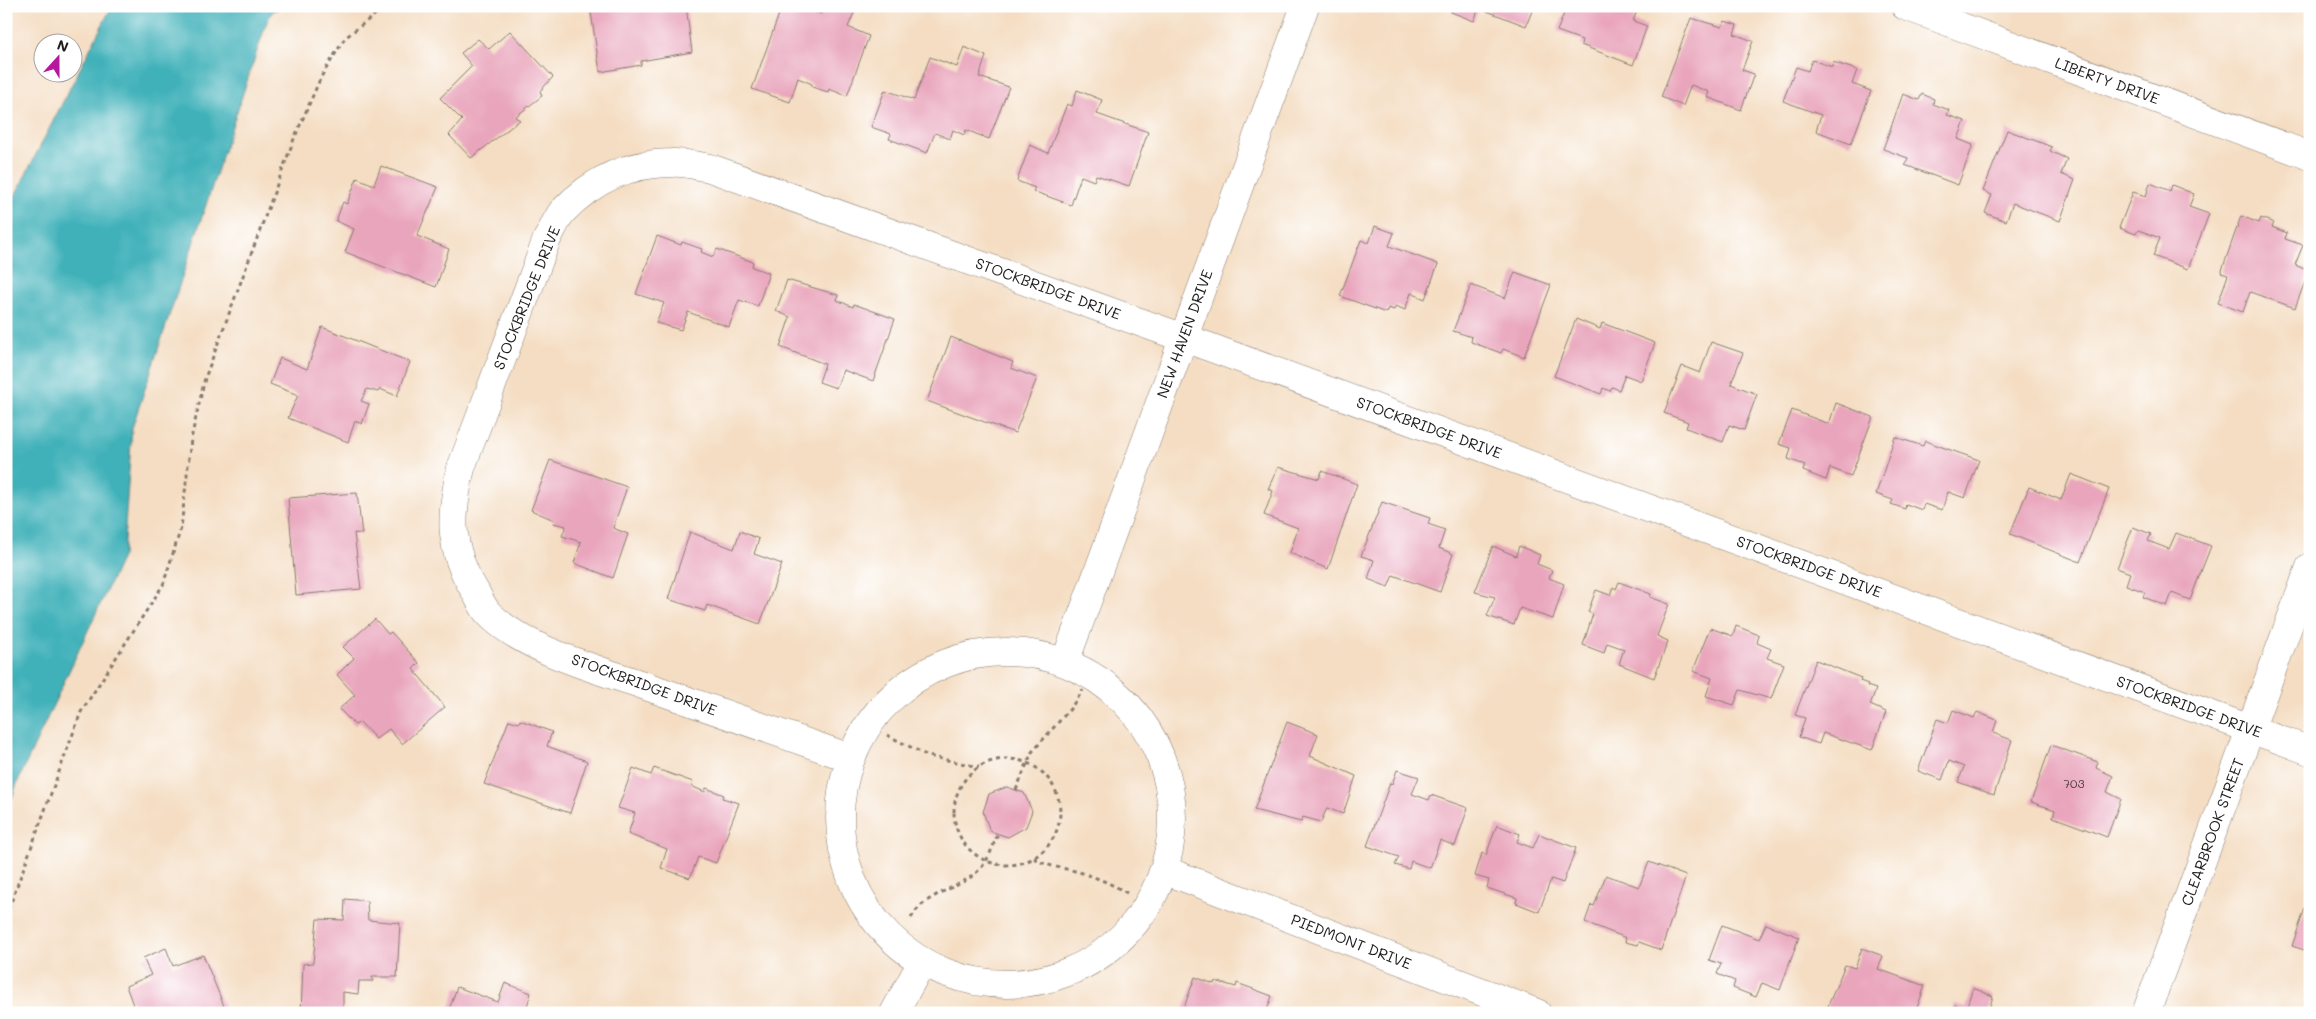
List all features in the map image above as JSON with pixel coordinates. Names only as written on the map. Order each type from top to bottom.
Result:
[{"type":"street","name":"NEW HAVEN DRIVE","points":[[1065,662],[1305,6]]},
{"type":"street","name":"LIBERTY DRIVE","points":[[1904,6],[2310,156]]},
{"type":"street","name":"STOCKBRIDGE DRIVE","points":[[850,758],[568,659],[520,636],[488,613],[469,582],[456,555],[452,525],[455,494],[461,468],[547,239],[561,213],[610,174],[640,165],[673,162],[710,168],[1183,338],[2310,751]]},
{"type":"street","name":"CLEARBROOK STREET","points":[[2146,1013],[2310,567]]},
{"type":"street","points":[[992,652],[1029,653],[1065,662],[1093,676],[1118,695],[1140,719],[1156,746],[1167,776],[1172,807],[1172,839],[1164,870],[1155,891],[1133,924],[1092,957],[1061,976],[1026,983],[990,984],[955,977],[922,962],[891,939],[866,908],[848,874],[840,836],[840,796],[850,758],[869,723],[893,695],[923,674],[956,659],[992,652]]},
{"type":"street","name":"PIEDMONT DRIVE","points":[[1164,870],[1537,1013]]},
{"type":"street","points":[[894,1013],[922,962]]},
{"type":"path","points":[[6,916],[81,712],[163,585],[181,528],[191,439],[204,378],[294,139],[321,77],[345,38],[386,6]]},
{"type":"path","points":[[1016,790],[1027,762],[1036,746],[1070,709],[1083,690]]},
{"type":"path","points":[[887,735],[928,756],[979,767]]},
{"type":"path","points":[[1011,758],[1027,762],[1046,775],[1054,786],[1059,798],[1061,812],[1054,838],[1034,858],[1011,865],[986,860],[974,853],[964,843],[954,818],[954,805],[964,780],[979,767],[998,759],[1011,758]]},
{"type":"path","points":[[911,918],[923,904],[979,871],[998,833]]},
{"type":"path","points":[[1034,858],[1046,865],[1094,877],[1127,893]]},
{"type":"water","points":[[112,6],[282,6],[272,12],[266,24],[132,428],[123,555],[18,781],[6,814],[6,213],[73,82],[82,82],[82,65]]},
{"type":"building","points":[[590,6],[686,6],[692,52],[641,61],[641,65],[600,72]]},
{"type":"building","points":[[782,6],[800,6],[821,14],[824,6],[857,6],[848,27],[869,36],[847,96],[829,89],[828,92],[812,87],[812,84],[798,78],[790,102],[752,89]]},
{"type":"building","points":[[1453,6],[1534,6],[1526,26],[1479,8],[1474,21],[1451,12]]},
{"type":"building","points":[[1567,6],[1639,6],[1633,21],[1647,26],[1633,65],[1581,45],[1582,40],[1557,31]]},
{"type":"building","points":[[1691,18],[1722,27],[1725,21],[1737,25],[1734,34],[1753,41],[1742,70],[1754,74],[1741,110],[1707,97],[1709,92],[1691,85],[1683,106],[1661,97]]},
{"type":"building","points":[[510,31],[553,77],[540,91],[542,96],[515,117],[520,120],[471,158],[449,135],[462,120],[440,98],[472,66],[461,53],[478,39],[489,49]]},
{"type":"building","points":[[964,47],[986,56],[979,77],[1009,87],[989,139],[966,130],[964,135],[953,130],[950,139],[935,133],[927,153],[889,139],[891,134],[871,127],[885,90],[914,100],[930,57],[957,67]]},
{"type":"building","points":[[1812,60],[1832,67],[1833,62],[1857,70],[1852,84],[1871,91],[1851,144],[1816,131],[1821,115],[1783,101],[1796,67],[1808,71]]},
{"type":"building","points":[[1077,90],[1102,100],[1097,114],[1148,132],[1129,186],[1096,175],[1094,181],[1081,176],[1071,205],[1033,191],[1035,188],[1017,181],[1030,145],[1048,153],[1067,104],[1072,106]]},
{"type":"building","points":[[1903,94],[1919,100],[1922,94],[1934,99],[1933,104],[1949,110],[1947,115],[1965,121],[1958,139],[1973,145],[1958,185],[1905,165],[1908,158],[1883,149]]},
{"type":"building","points":[[2007,130],[2052,147],[2050,151],[2067,159],[2061,174],[2075,180],[2060,221],[2013,203],[2006,221],[1985,213],[1992,195],[1983,191]]},
{"type":"building","points":[[381,166],[438,187],[417,236],[449,249],[436,287],[345,252],[354,229],[336,221],[343,202],[347,204],[357,178],[374,185]]},
{"type":"building","points":[[2150,183],[2170,191],[2172,185],[2194,194],[2189,207],[2209,214],[2188,269],[2153,256],[2160,238],[2138,230],[2136,234],[2119,228],[2133,192],[2146,196]]},
{"type":"building","points":[[2241,216],[2259,223],[2261,218],[2274,223],[2272,227],[2287,233],[2285,239],[2303,245],[2295,265],[2309,271],[2295,308],[2250,292],[2243,312],[2218,303],[2228,275],[2221,273]]},
{"type":"building","points":[[1375,226],[1394,233],[1389,246],[1438,264],[1425,299],[1411,293],[1405,310],[1396,306],[1394,310],[1388,308],[1386,313],[1340,296],[1361,240],[1369,243]]},
{"type":"building","points":[[657,236],[681,245],[682,242],[702,249],[701,252],[713,257],[717,249],[753,262],[752,267],[769,273],[758,306],[739,300],[729,327],[688,312],[681,330],[656,323],[664,303],[636,294]]},
{"type":"building","points":[[1515,272],[1551,285],[1524,357],[1503,349],[1501,353],[1471,342],[1472,337],[1453,331],[1471,285],[1505,298]]},
{"type":"building","points":[[787,280],[838,295],[837,300],[853,307],[854,304],[895,319],[873,381],[843,370],[836,388],[819,382],[825,364],[780,347],[790,317],[776,311]]},
{"type":"building","points":[[1576,319],[1600,329],[1602,323],[1655,343],[1641,381],[1625,375],[1619,390],[1612,387],[1610,391],[1603,388],[1601,394],[1554,376]]},
{"type":"building","points":[[322,327],[410,362],[397,396],[380,389],[378,392],[367,389],[361,401],[369,404],[362,424],[355,421],[348,442],[288,418],[298,395],[270,384],[280,358],[307,369]]},
{"type":"building","points":[[951,337],[1013,362],[1011,368],[1037,378],[1015,433],[927,401]]},
{"type":"building","points":[[1711,342],[1743,353],[1731,384],[1757,394],[1744,430],[1729,425],[1723,442],[1686,428],[1688,422],[1664,413],[1682,366],[1700,373]]},
{"type":"building","points":[[1836,403],[1873,417],[1851,476],[1830,468],[1826,480],[1803,471],[1805,465],[1788,459],[1791,448],[1779,444],[1792,410],[1829,424]]},
{"type":"building","points":[[1895,437],[1923,446],[1925,441],[1979,460],[1965,498],[1948,492],[1942,510],[1924,504],[1922,510],[1906,504],[1905,509],[1891,504],[1893,500],[1876,494]]},
{"type":"building","points":[[550,460],[627,487],[613,528],[628,534],[613,578],[574,563],[581,542],[562,536],[566,526],[553,523],[554,520],[531,510]]},
{"type":"building","points":[[1278,467],[1319,479],[1322,471],[1357,484],[1328,569],[1290,553],[1298,528],[1264,515],[1273,491],[1268,489]]},
{"type":"building","points":[[2071,474],[2109,489],[2080,562],[2010,534],[2029,487],[2061,500]]},
{"type":"building","points":[[357,493],[362,534],[354,533],[361,589],[296,595],[288,498]]},
{"type":"building","points":[[1382,502],[1430,518],[1428,524],[1445,530],[1439,548],[1453,554],[1440,592],[1393,575],[1388,587],[1368,579],[1374,560],[1361,556]]},
{"type":"building","points":[[2133,527],[2151,534],[2148,541],[2169,549],[2176,533],[2211,546],[2190,600],[2172,593],[2167,606],[2143,597],[2145,592],[2126,585],[2130,573],[2117,568]]},
{"type":"building","points":[[740,531],[759,539],[754,554],[782,564],[760,624],[707,605],[705,611],[668,599],[690,532],[734,549]]},
{"type":"building","points":[[1493,546],[1516,556],[1519,546],[1540,555],[1537,564],[1552,570],[1549,578],[1564,584],[1553,619],[1520,608],[1514,625],[1487,616],[1495,597],[1475,592]]},
{"type":"building","points":[[1619,582],[1651,594],[1650,597],[1669,604],[1657,636],[1668,641],[1654,678],[1619,664],[1624,649],[1607,643],[1604,653],[1583,645],[1593,614],[1588,612],[1596,590],[1610,595],[1613,587],[1616,589]]},
{"type":"building","points":[[375,619],[388,634],[391,632],[419,663],[413,669],[445,707],[402,744],[389,729],[376,739],[360,722],[355,725],[339,709],[355,695],[337,675],[354,658],[343,647]]},
{"type":"building","points":[[1736,626],[1759,635],[1757,643],[1771,649],[1767,658],[1784,664],[1771,699],[1740,690],[1734,705],[1706,696],[1712,678],[1693,671],[1710,628],[1733,636]]},
{"type":"building","points":[[1816,660],[1861,678],[1860,681],[1876,689],[1870,705],[1886,712],[1872,750],[1823,733],[1819,744],[1799,737],[1805,718],[1795,715]]},
{"type":"building","points":[[1953,710],[1974,718],[1977,712],[1997,720],[1993,733],[2012,740],[1994,795],[1958,782],[1964,767],[1949,761],[1942,780],[1918,771],[1937,719],[1948,723]]},
{"type":"building","points":[[509,720],[519,723],[520,720],[552,732],[547,746],[587,761],[570,813],[484,784]]},
{"type":"building","points":[[1287,722],[1318,734],[1310,756],[1356,776],[1343,814],[1327,808],[1321,822],[1303,817],[1301,822],[1254,810]]},
{"type":"building","points":[[2051,745],[2098,762],[2096,768],[2113,776],[2107,792],[2121,799],[2107,837],[2053,817],[2055,810],[2031,802]]},
{"type":"building","points":[[633,768],[651,775],[654,768],[693,782],[691,786],[705,792],[706,788],[724,795],[722,798],[739,803],[716,863],[698,857],[690,878],[661,868],[667,849],[628,834],[635,813],[618,808]]},
{"type":"building","points":[[1397,770],[1419,777],[1412,794],[1429,800],[1431,795],[1468,808],[1455,846],[1440,840],[1430,868],[1411,861],[1409,869],[1395,865],[1399,857],[1367,846],[1390,783],[1392,784]]},
{"type":"building","points":[[1007,787],[1024,793],[1032,811],[1026,827],[1008,837],[990,831],[983,812],[989,794]]},
{"type":"building","points":[[1497,825],[1520,834],[1517,842],[1533,848],[1539,834],[1576,848],[1563,883],[1551,879],[1539,912],[1516,903],[1517,898],[1487,888],[1489,880],[1475,876],[1482,853],[1486,855]]},
{"type":"building","points":[[1649,862],[1686,876],[1661,950],[1639,942],[1638,945],[1625,942],[1626,938],[1585,922],[1591,905],[1594,906],[1606,875],[1639,887]]},
{"type":"building","points":[[2310,897],[2310,952],[2292,946]]},
{"type":"building","points":[[345,899],[367,901],[368,920],[400,923],[397,977],[372,977],[373,981],[359,981],[358,994],[343,992],[343,1013],[301,1013],[303,964],[313,963],[317,919],[344,920]]},
{"type":"building","points":[[1766,924],[1799,937],[1780,990],[1762,983],[1756,997],[1733,988],[1735,981],[1717,974],[1721,964],[1709,960],[1722,925],[1759,939]]},
{"type":"building","points":[[166,948],[173,966],[203,955],[224,1006],[207,1013],[136,1013],[126,986],[151,975],[143,958]]},
{"type":"building","points":[[1862,948],[1883,956],[1878,969],[1925,986],[1915,1013],[1825,1013],[1845,965],[1855,968]]},
{"type":"building","points":[[1195,977],[1214,984],[1215,981],[1236,987],[1237,983],[1272,996],[1266,1013],[1182,1013]]},
{"type":"building","points":[[505,983],[531,993],[525,1013],[448,1013],[457,987],[498,1002]]},
{"type":"building","points":[[1973,988],[1993,996],[1989,1010],[1996,1013],[1952,1013],[1955,1005],[1966,1008]]}]
